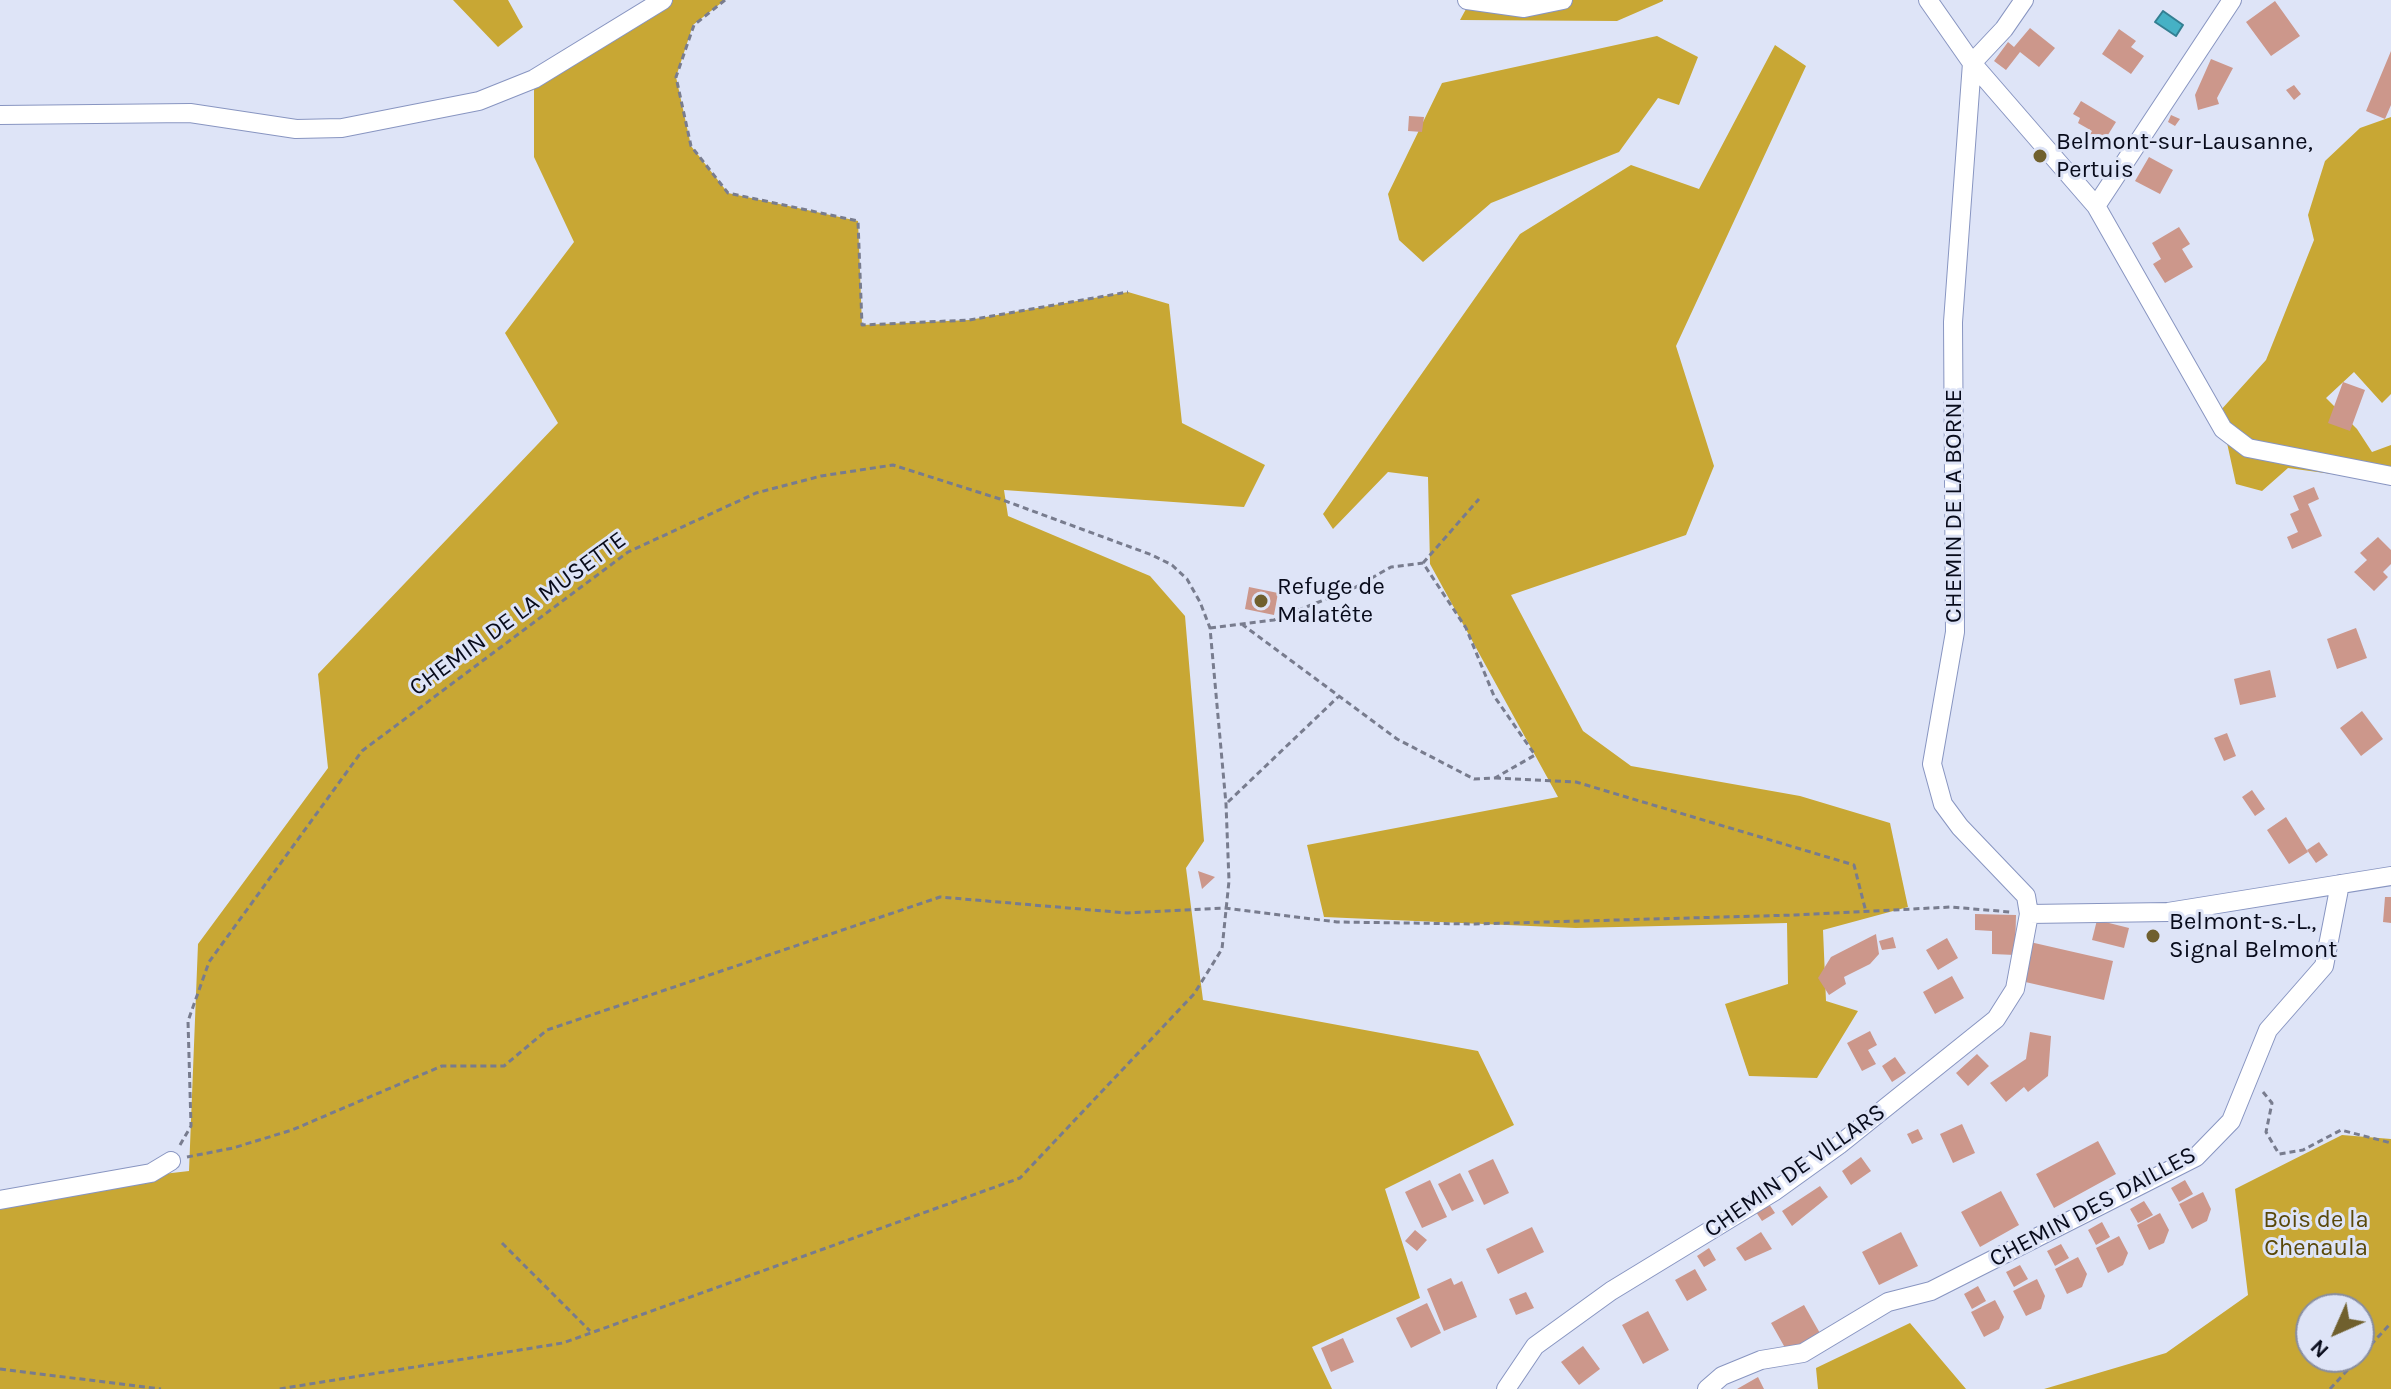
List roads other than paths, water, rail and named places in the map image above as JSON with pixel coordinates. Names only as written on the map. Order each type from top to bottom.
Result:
[{"type":"street","points":[[0,115],[190,113],[296,129],[342,128],[479,101],[534,79],[663,0]]},
{"type":"street","points":[[1467,0],[1524,8],[1563,0]]},
{"type":"street","points":[[1928,0],[1972,63],[2096,206],[2223,429],[2248,448],[2391,476]]},
{"type":"street","points":[[1972,63],[2004,29],[2024,0]]},
{"type":"street","points":[[2096,206],[2232,0]]},
{"type":"street","name":"CHEMIN DE LA BORNE","points":[[1972,63],[1953,322],[1955,632],[1932,764],[1943,804],[1987,859],[2026,896],[2029,914]]},
{"type":"street","points":[[2029,914],[2168,912],[2391,876]]},
{"type":"street","name":"CHEMIN DES DAILLES","points":[[1707,1389],[1722,1376],[1761,1360],[1803,1353],[1888,1302],[1931,1291],[2196,1157],[2231,1121],[2268,1030],[2324,966],[2340,884]]},
{"type":"street","name":"CHEMIN DE VILLARS","points":[[1506,1389],[1535,1346],[1611,1291],[1801,1173],[1916,1086],[1996,1019],[2015,989],[2029,914]]},
{"type":"street","points":[[0,1200],[151,1173],[171,1161]]},
{"type":"water","points":[[2163,11],[2183,25],[2176,36],[2155,22]]},
{"type":"place","name":"Belmont-sur-Lausanne, Pertuis","points":[[2040,156]]},
{"type":"place","name":"Refuge de Malatête","points":[[1261,601]]},
{"type":"place","name":"Belmont-s.-L., Signal Belmont","points":[[2153,936]]},
{"type":"park label","name":"Bois de la Chenaula","points":[[2316,1234]]}]
